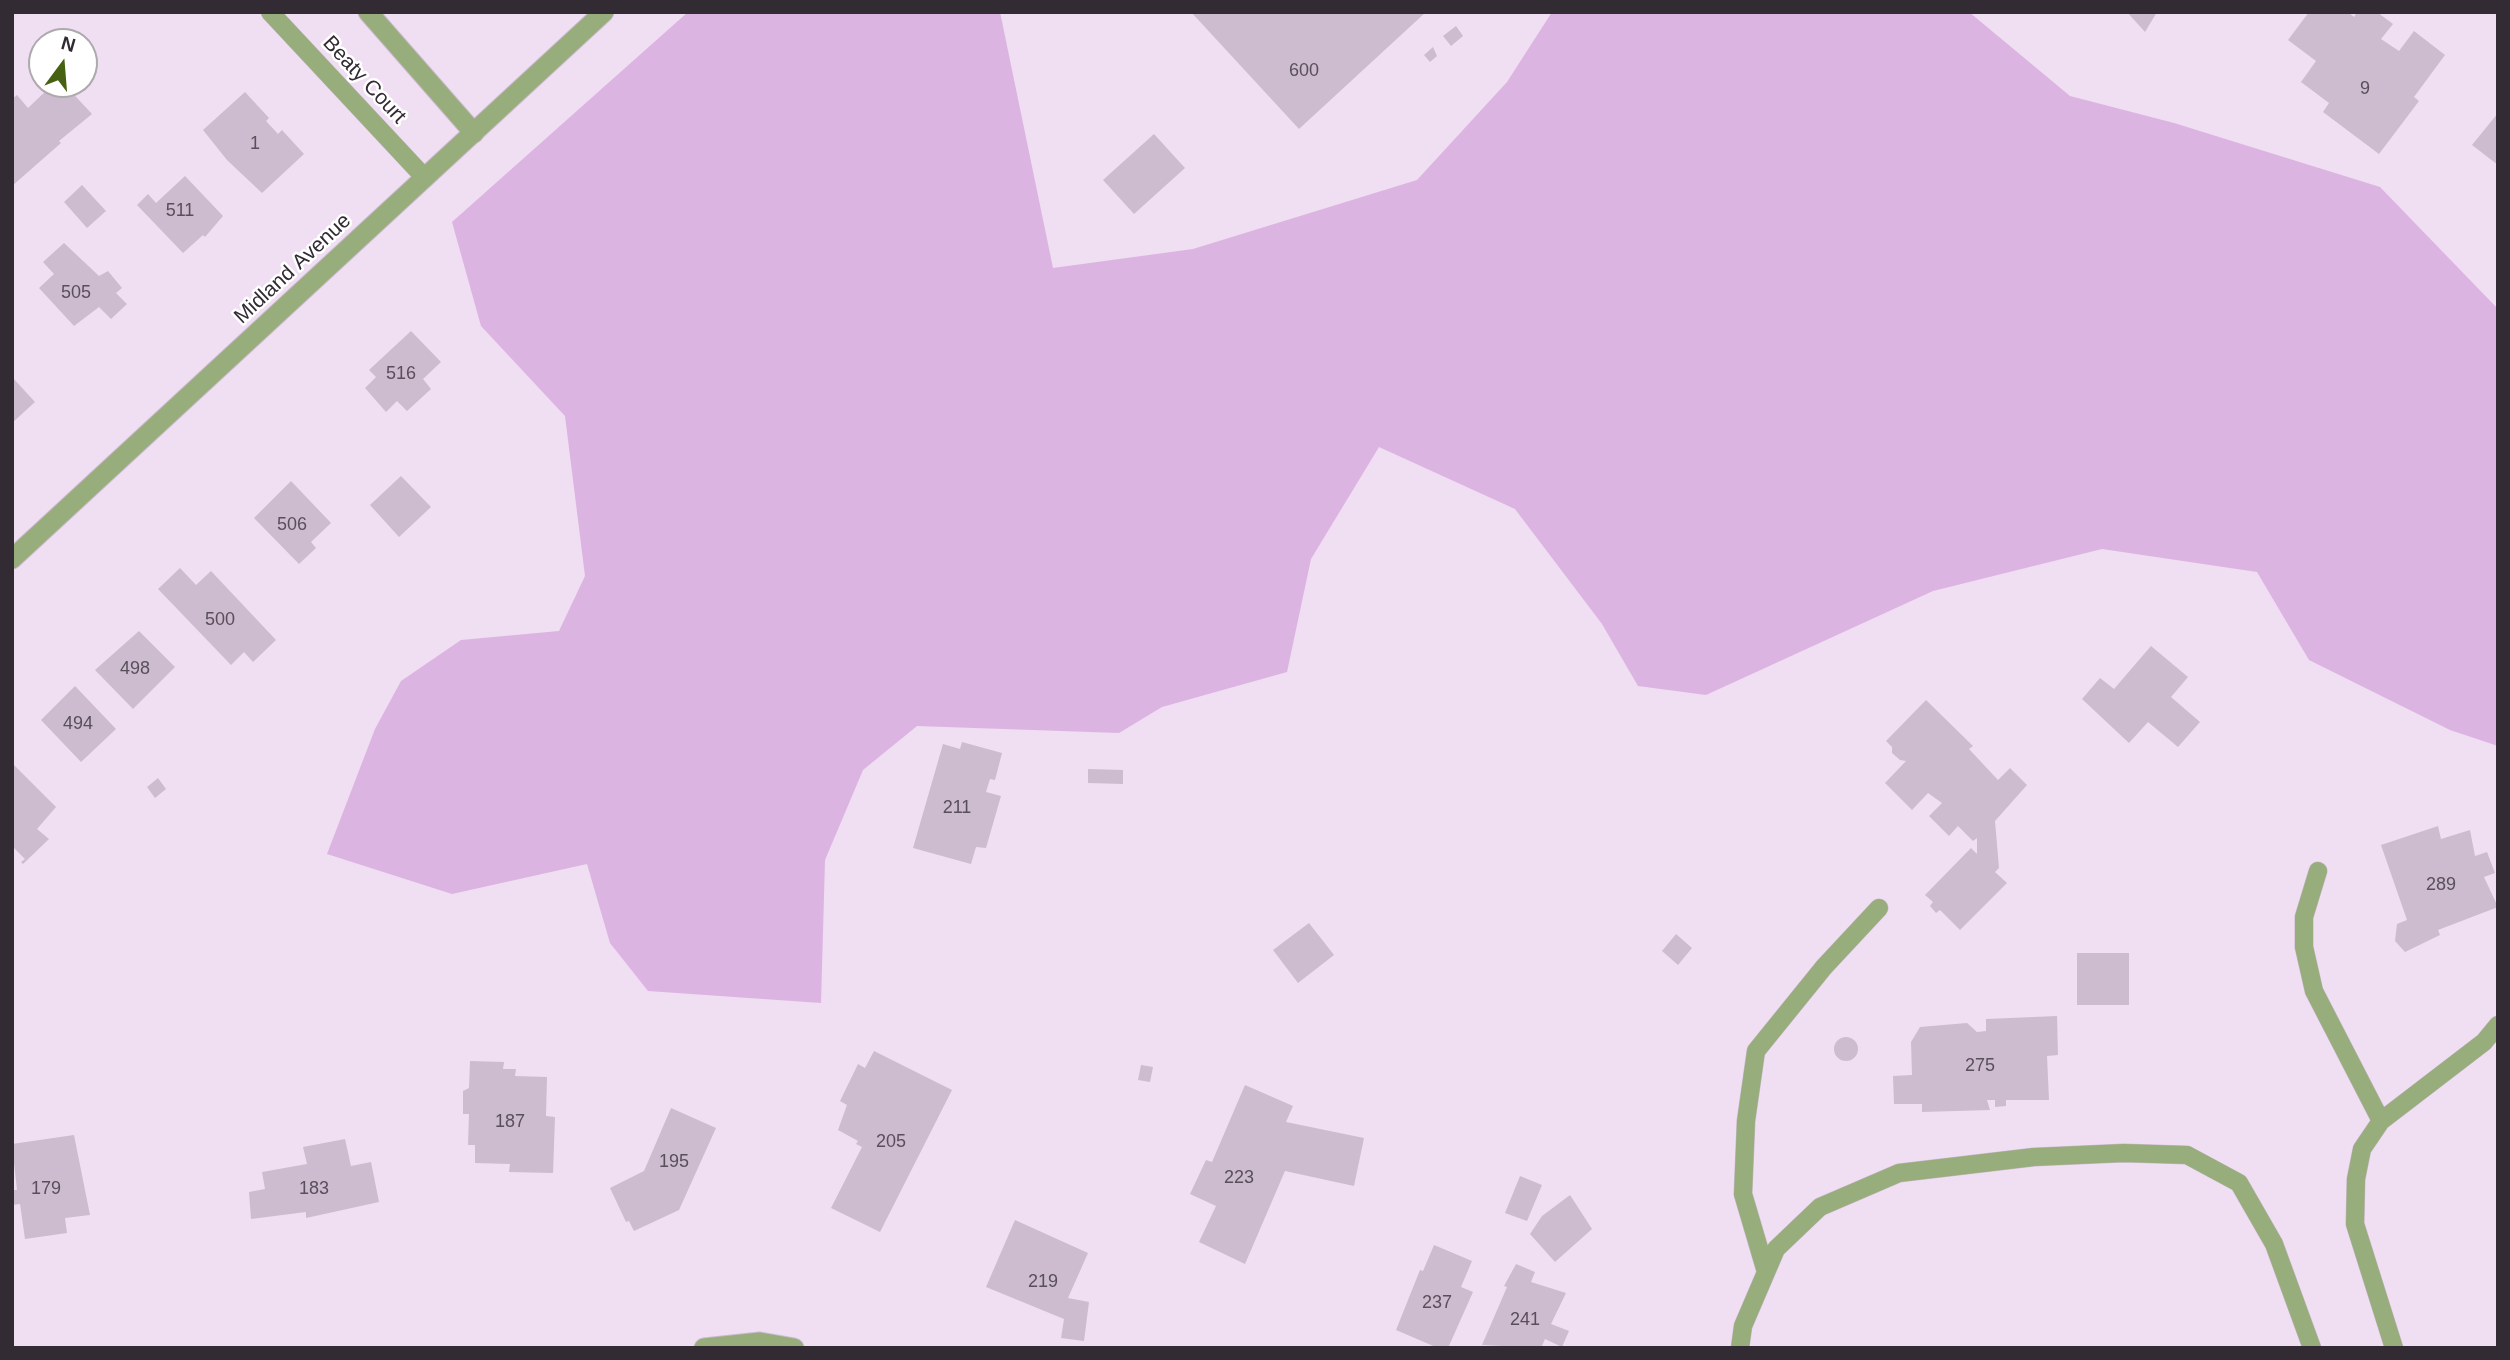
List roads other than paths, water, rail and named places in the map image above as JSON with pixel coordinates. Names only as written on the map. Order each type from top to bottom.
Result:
[{"type":"street","points":[[368,12],[474,133]]},
{"type":"street","name":"Midland Avenue","points":[[14,555],[604,12]]},
{"type":"street","points":[[704,1348],[760,1342],[794,1348]]},
{"type":"lane","name":"Beaty Court","points":[[270,12],[425,178]]},
{"type":"lane","points":[[2318,871],[2304,917],[2304,947],[2314,991],[2381,1121]]},
{"type":"lane","points":[[1766,1272],[1744,1194],[1746,1121],[1756,1052],[1824,967],[1879,908]]},
{"type":"lane","points":[[2394,1348],[2355,1224],[2356,1179],[2362,1149],[2381,1121],[2484,1042],[2498,1025]]},
{"type":"lane","points":[[1740,1348],[1743,1326],[1776,1249],[1821,1207],[1899,1173],[2034,1157],[2124,1153],[2187,1155],[2239,1183],[2274,1244],[2312,1348]]}]
